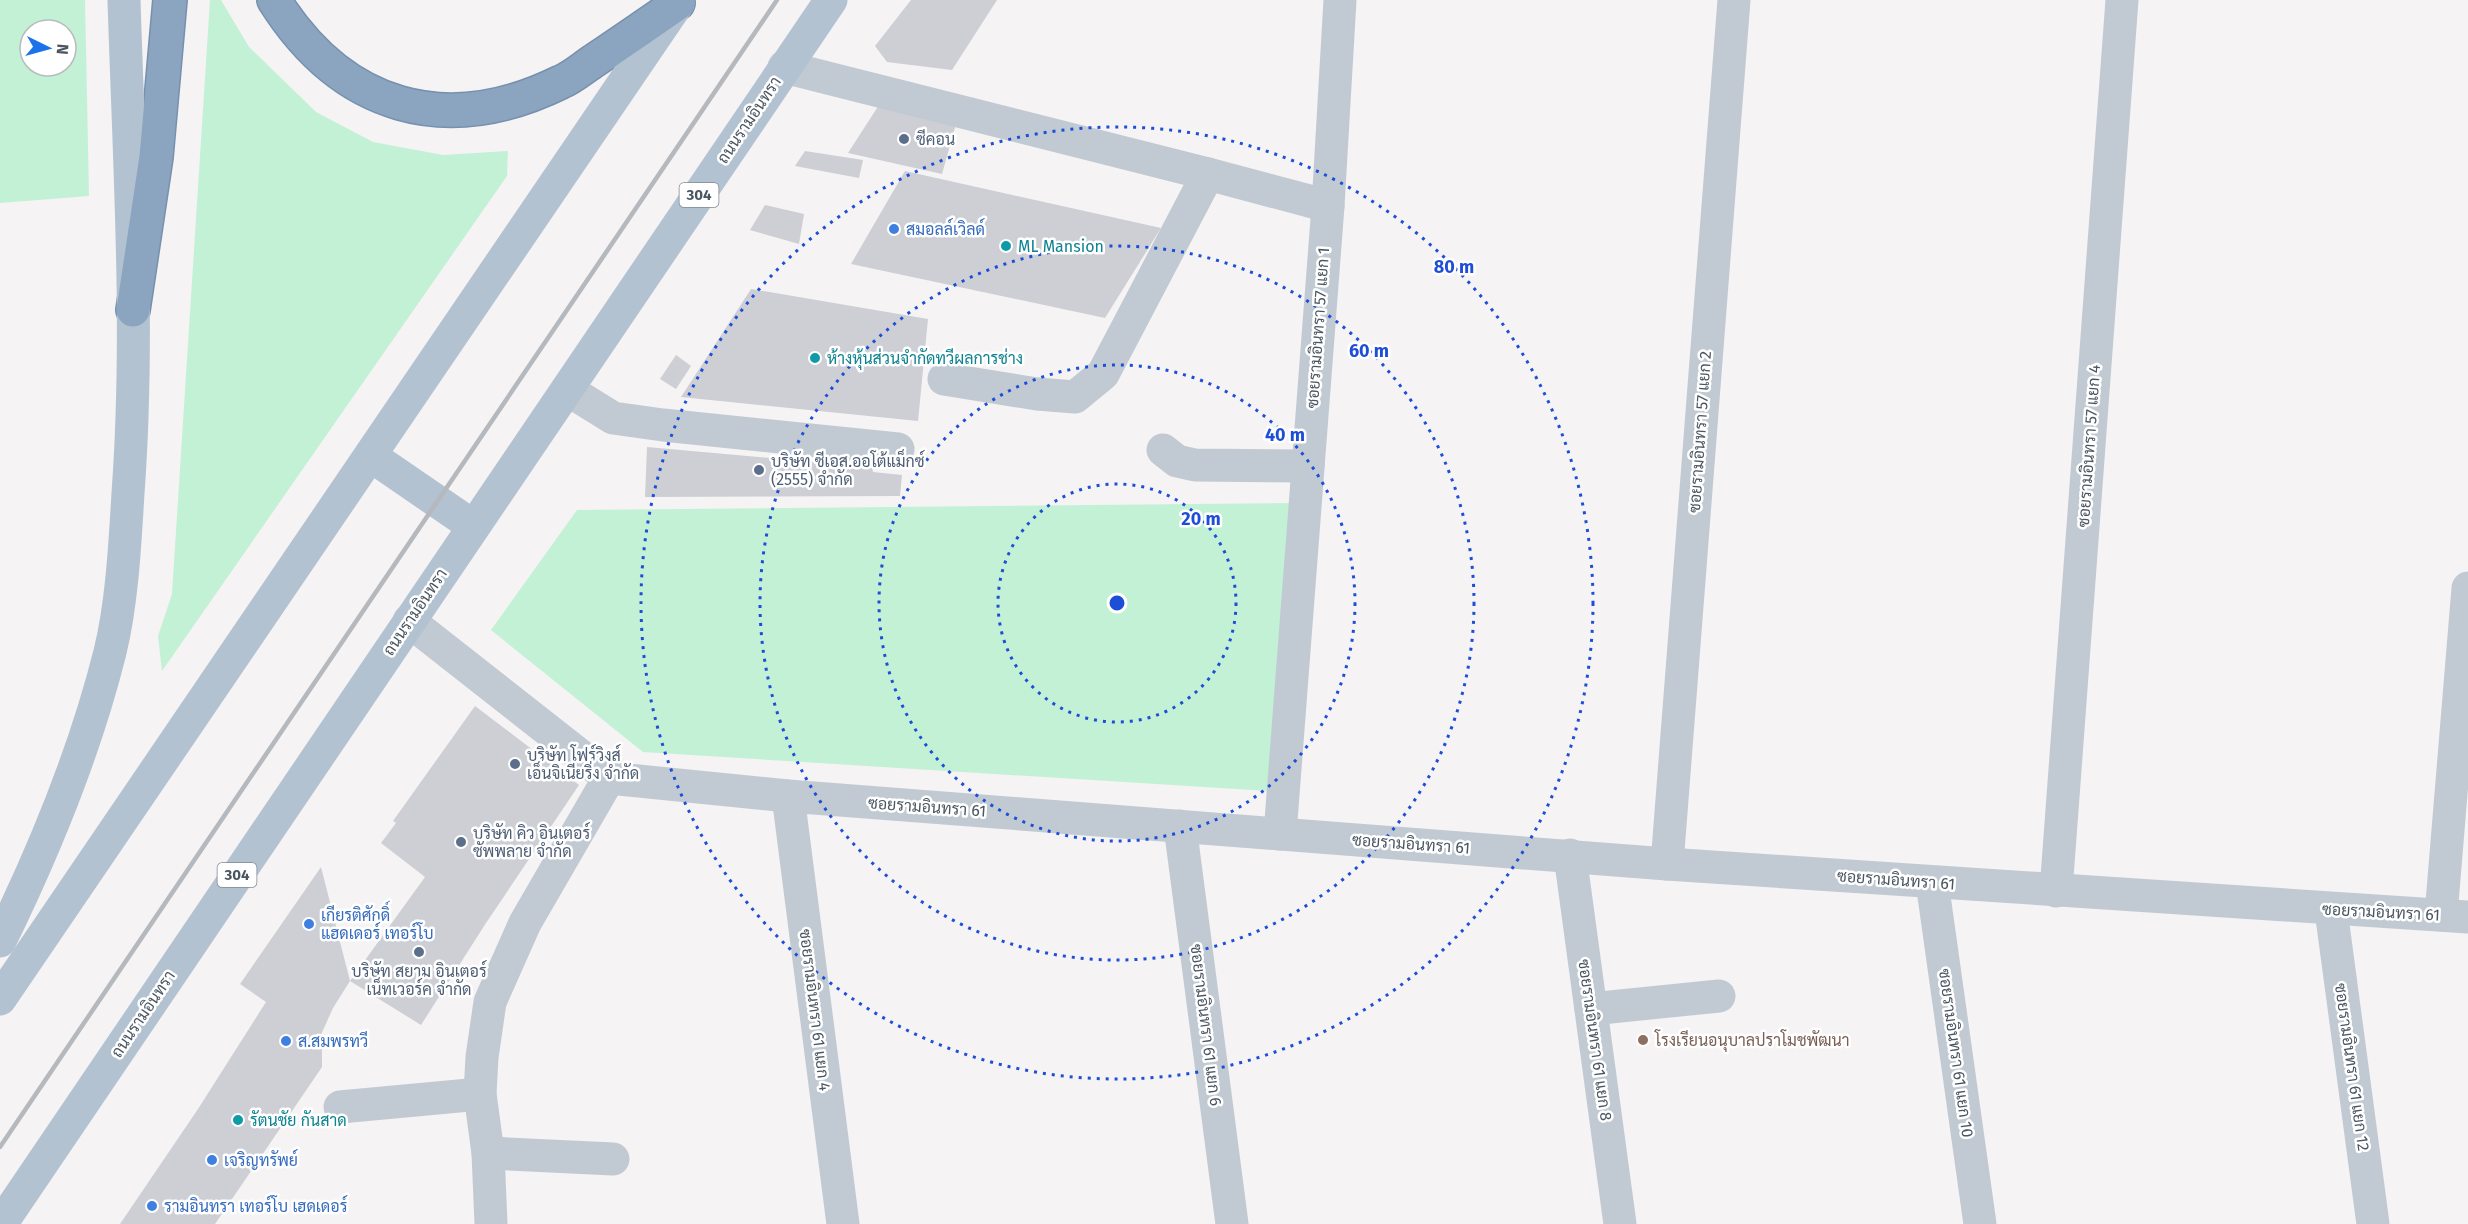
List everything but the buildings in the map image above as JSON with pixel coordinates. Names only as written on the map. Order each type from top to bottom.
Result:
[{"type":"highway","points":[[133,310],[156,157],[170,0]]},
{"type":"highway","points":[[274,0],[289,24],[328,66],[371,93],[419,109],[474,109],[520,100],[563,82],[679,2]]},
{"type":"main road","points":[[0,941],[53,826],[86,735],[110,650],[124,556],[132,443],[133,310],[124,0]]},
{"type":"main road","name":"ถนนรามอินทรา","points":[[1,1224],[831,0]]},
{"type":"main road","points":[[0,999],[679,2]]},
{"type":"main road","points":[[371,456],[473,526]]},
{"type":"street","name":"ซอยรามอินทรา 57 แยก 1","points":[[1280,834],[1328,206],[1340,0]]},
{"type":"street","name":"ซอยรามอินทรา 57 แยก 2","points":[[1667,864],[1734,0]]},
{"type":"street","name":"ซอยรามอินทรา 57 แยก 4","points":[[2056,891],[2122,0]]},
{"type":"street","points":[[784,67],[1328,206]]},
{"type":"street","points":[[944,379],[1075,398],[1103,374],[1209,174]]},
{"type":"street","points":[[568,390],[613,418],[898,449]]},
{"type":"street","points":[[1163,450],[1177,461],[1195,465],[1308,466]]},
{"type":"street","points":[[2455,916],[2468,588]]},
{"type":"street","points":[[409,621],[609,778],[525,923],[490,1002],[482,1057],[480,1094],[488,1153],[491,1224]]},
{"type":"street","name":"ซอยรามอินทรา 61","points":[[609,778],[788,796],[1667,864],[2331,910],[2455,916]]},
{"type":"street","name":"ซอยรามอินทรา 61 แยก 4","points":[[788,796],[843,1224]]},
{"type":"street","name":"ซอยรามอินทรา 61 แยก 6","points":[[1180,826],[1232,1224]]},
{"type":"street","name":"ซอยรามอินทรา 61 แยก 8","points":[[1570,855],[1620,1224]]},
{"type":"street","name":"ซอยรามอินทรา 61 แยก 10","points":[[1932,882],[1980,1224]]},
{"type":"street","name":"ซอยรามอินทรา 61 แยก 12","points":[[2331,910],[2373,1224]]},
{"type":"street","points":[[1591,1009],[1719,996]]},
{"type":"street","points":[[340,1107],[480,1094]]},
{"type":"street","points":[[488,1153],[613,1159]]},
{"type":"green space","points":[[0,0],[85,0],[89,196],[0,203]]},
{"type":"green space","points":[[210,0],[221,0],[249,47],[316,112],[373,142],[443,155],[508,151],[507,176],[162,671],[158,636],[172,594]]},
{"type":"green space","points":[[1291,503],[1268,791],[643,752],[491,630],[577,510]]},
{"type":"railway","points":[[0,1147],[777,0]]},
{"type":"place","name":"ซีคอน","points":[[904,139]]},
{"type":"place","name":"สมอลล์เวิลด์","points":[[894,229]]},
{"type":"place","name":"ML Mansion","points":[[1006,246]]},
{"type":"place","name":"ห้างหุ้นส่วนจำกัดทวีผลการช่าง","points":[[815,358]]},
{"type":"place","name":"บริษัท ซีเอส.ออโต้แม็กซ์ (2555) จำกัด","points":[[759,470]]},
{"type":"place","name":"บริษัท โฟร์วิงส์ เอ็นจิเนียริ่ง จำกัด","points":[[515,764]]},
{"type":"place","name":"บริษัท คิว อินเตอร์ ซัพพลาย จำกัด","points":[[461,842]]},
{"type":"place","name":"เกียรติศักดิ์ แฮดเดอร์ เทอร์โบ","points":[[309,924]]},
{"type":"place","name":"บริษัท สยาม อินเตอร์ เน็ทเวอร์ค จำกัด","points":[[419,952]]},
{"type":"place","name":"โรงเรียนอนุบาลปราโมชพัฒนา","points":[[1643,1040]]},
{"type":"place","name":"ส.สมพรทวี","points":[[286,1041]]},
{"type":"place","name":"รัตนชัย กันสาด","points":[[238,1120]]},
{"type":"place","name":"เจริญทรัพย์","points":[[212,1160]]},
{"type":"place","name":"รามอินทรา เทอร์โบ เฮดเดอร์","points":[[152,1206]]}]
